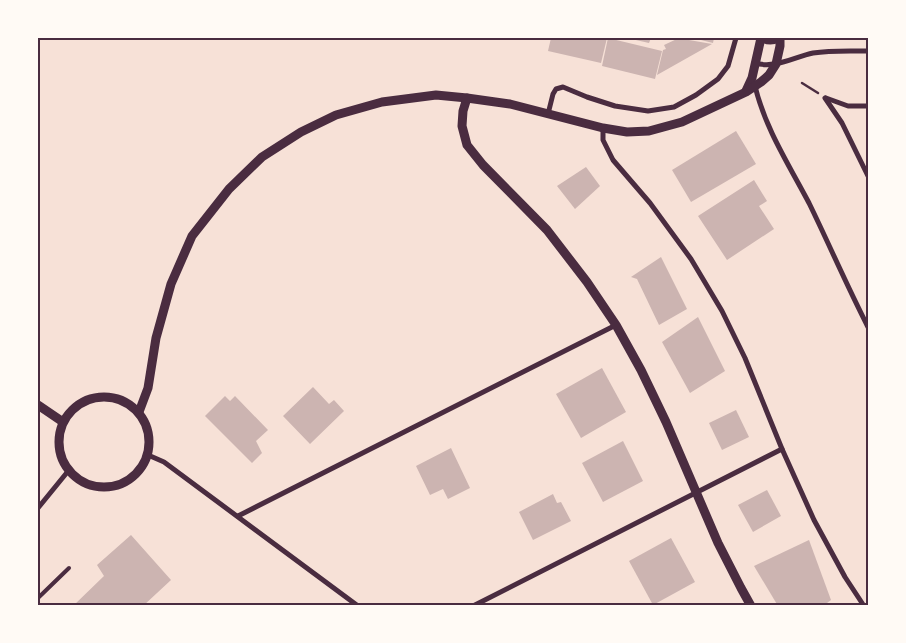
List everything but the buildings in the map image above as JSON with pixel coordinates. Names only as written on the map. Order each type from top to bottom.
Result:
[{"type":"street","points":[[548,114],[553,94],[556,89],[563,87],[616,106],[648,111],[674,107],[718,80],[728,66],[736,38]]},
{"type":"street","points":[[781,38],[774,42],[768,42],[761,38],[755,63],[754,82],[759,101],[780,150],[868,324]]},
{"type":"street","points":[[139,412],[148,388],[156,338],[171,284],[192,236],[229,189],[262,157],[301,132],[336,115],[372,104],[436,95],[510,104],[602,128],[627,132],[649,131],[682,122],[746,92],[754,82],[769,75],[776,64],[781,38]]},
{"type":"street","points":[[755,63],[763,65],[776,64],[812,53],[829,51],[868,51]]},
{"type":"street","points":[[467,98],[463,111],[462,126],[467,145],[483,165],[547,230],[587,282],[616,325],[641,370],[666,422],[718,543],[751,606]]},
{"type":"street","points":[[825,98],[848,106],[868,106]]},
{"type":"street","points":[[825,98],[842,123],[868,176]]},
{"type":"street","points":[[602,128],[603,140],[613,160],[650,203],[691,259],[722,311],[745,358],[782,449],[814,520],[845,577],[864,606]]},
{"type":"street","points":[[862,162],[868,159]]},
{"type":"street","points":[[238,516],[616,325]]},
{"type":"street","points":[[99,396],[114,397],[128,402],[139,412],[147,425],[150,440],[148,455],[142,467],[132,478],[120,485],[92,486],[79,480],[69,470],[62,459],[59,447],[59,434],[63,422],[72,410],[84,400],[99,396]]},
{"type":"street","points":[[38,405],[63,422]]},
{"type":"street","points":[[473,606],[782,449]]},
{"type":"street","points":[[148,455],[164,462],[358,606]]},
{"type":"street","points":[[38,508],[69,470]]},
{"type":"lane","points":[[38,598],[69,568]]},
{"type":"path","points":[[802,83],[825,98]]}]
